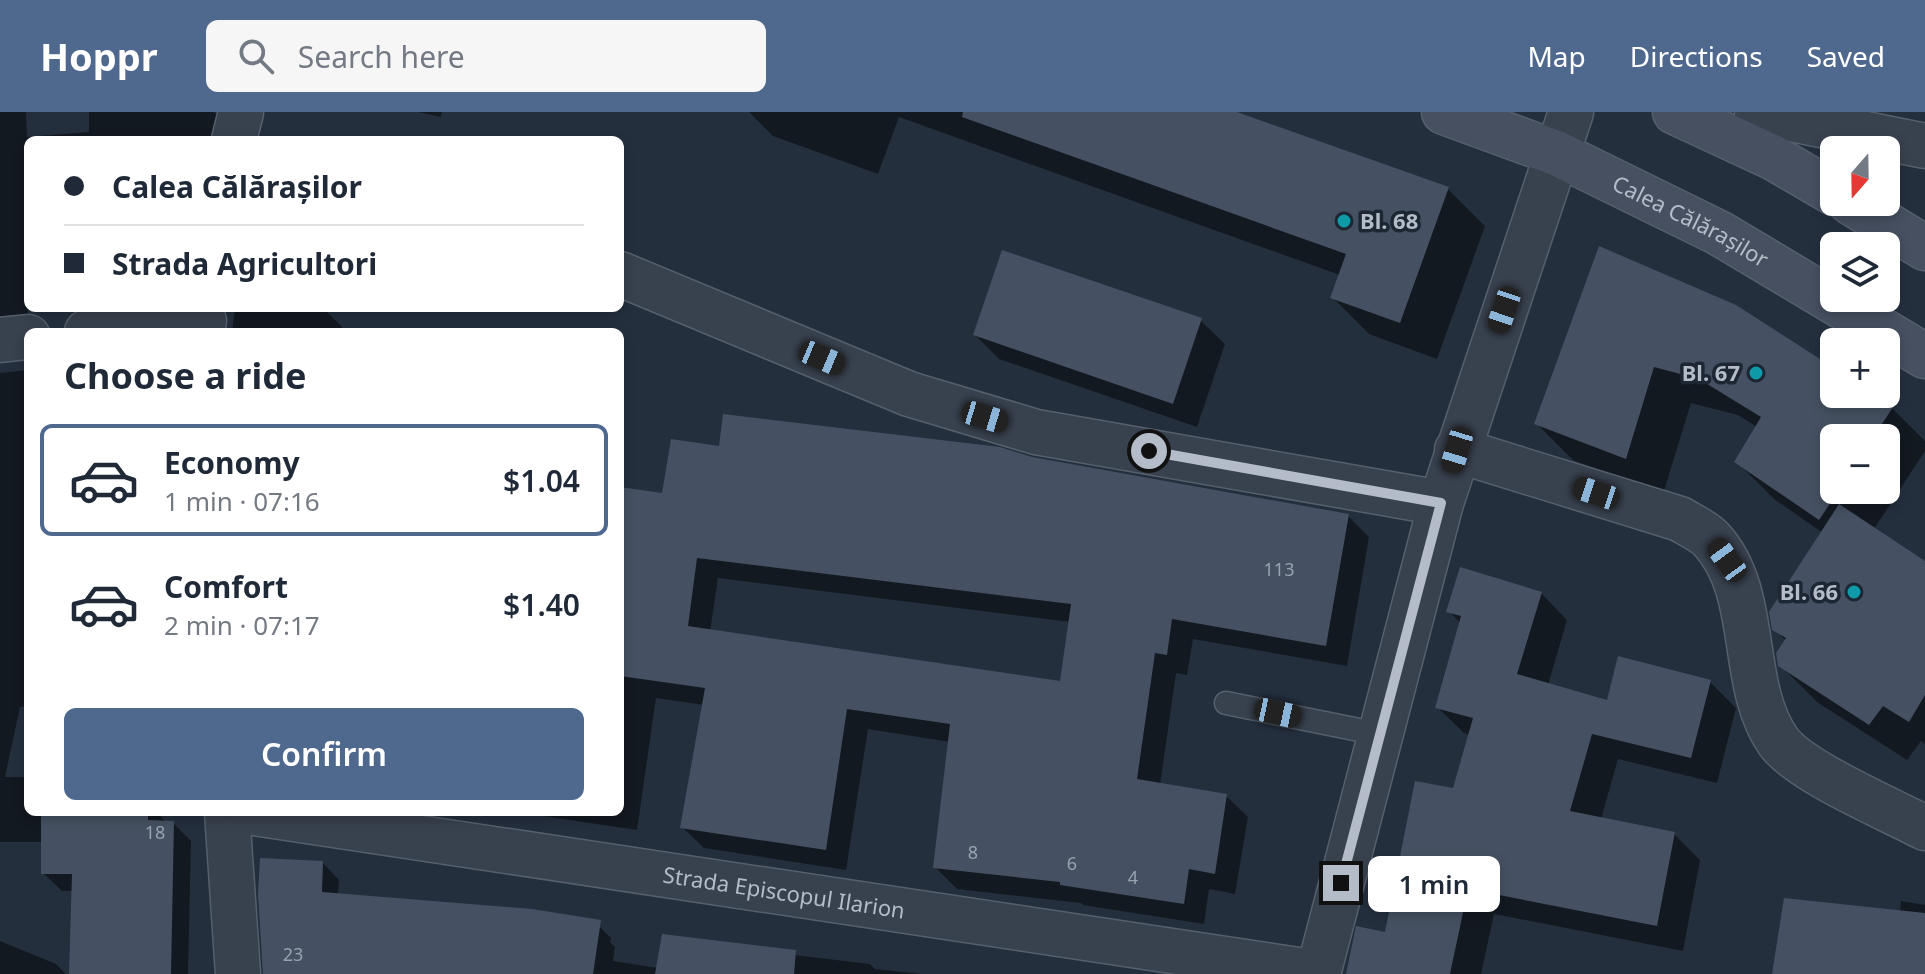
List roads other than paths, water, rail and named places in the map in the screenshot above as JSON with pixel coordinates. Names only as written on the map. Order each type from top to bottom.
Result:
[{"type":"main road","name":"Calea Călărașilor","points":[[1444,112],[1556,153],[1719,233],[1925,356]]},
{"type":"main road","points":[[1675,112],[1774,158],[1820,185]]},
{"type":"main road","points":[[1873,216],[1925,248]]},
{"type":"street","points":[[235,136],[241,112]]},
{"type":"street","points":[[1318,974],[1441,503],[1571,112]]},
{"type":"street","points":[[1757,112],[1925,146]]},
{"type":"street","points":[[624,276],[909,394],[1036,432],[1441,503]]},
{"type":"street","points":[[126,328],[204,320]]},
{"type":"street","points":[[0,340],[24,337]]},
{"type":"street","points":[[1457,450],[1680,519],[1710,537],[1727,560],[1738,586],[1765,717],[1779,743],[1800,763],[1925,828]]},
{"type":"street","points":[[227,816],[238,974]]},
{"type":"street","name":"Strada Episcopul Ilarion","points":[[274,816],[1318,974]]},
{"type":"lane","points":[[1226,703],[1379,734]]},
{"type":"place","name":"Bl. 68","points":[[1344,221]]},
{"type":"place","name":"Bl. 67","points":[[1756,373]]},
{"type":"place","name":"Bl. 66","points":[[1854,592]]}]
